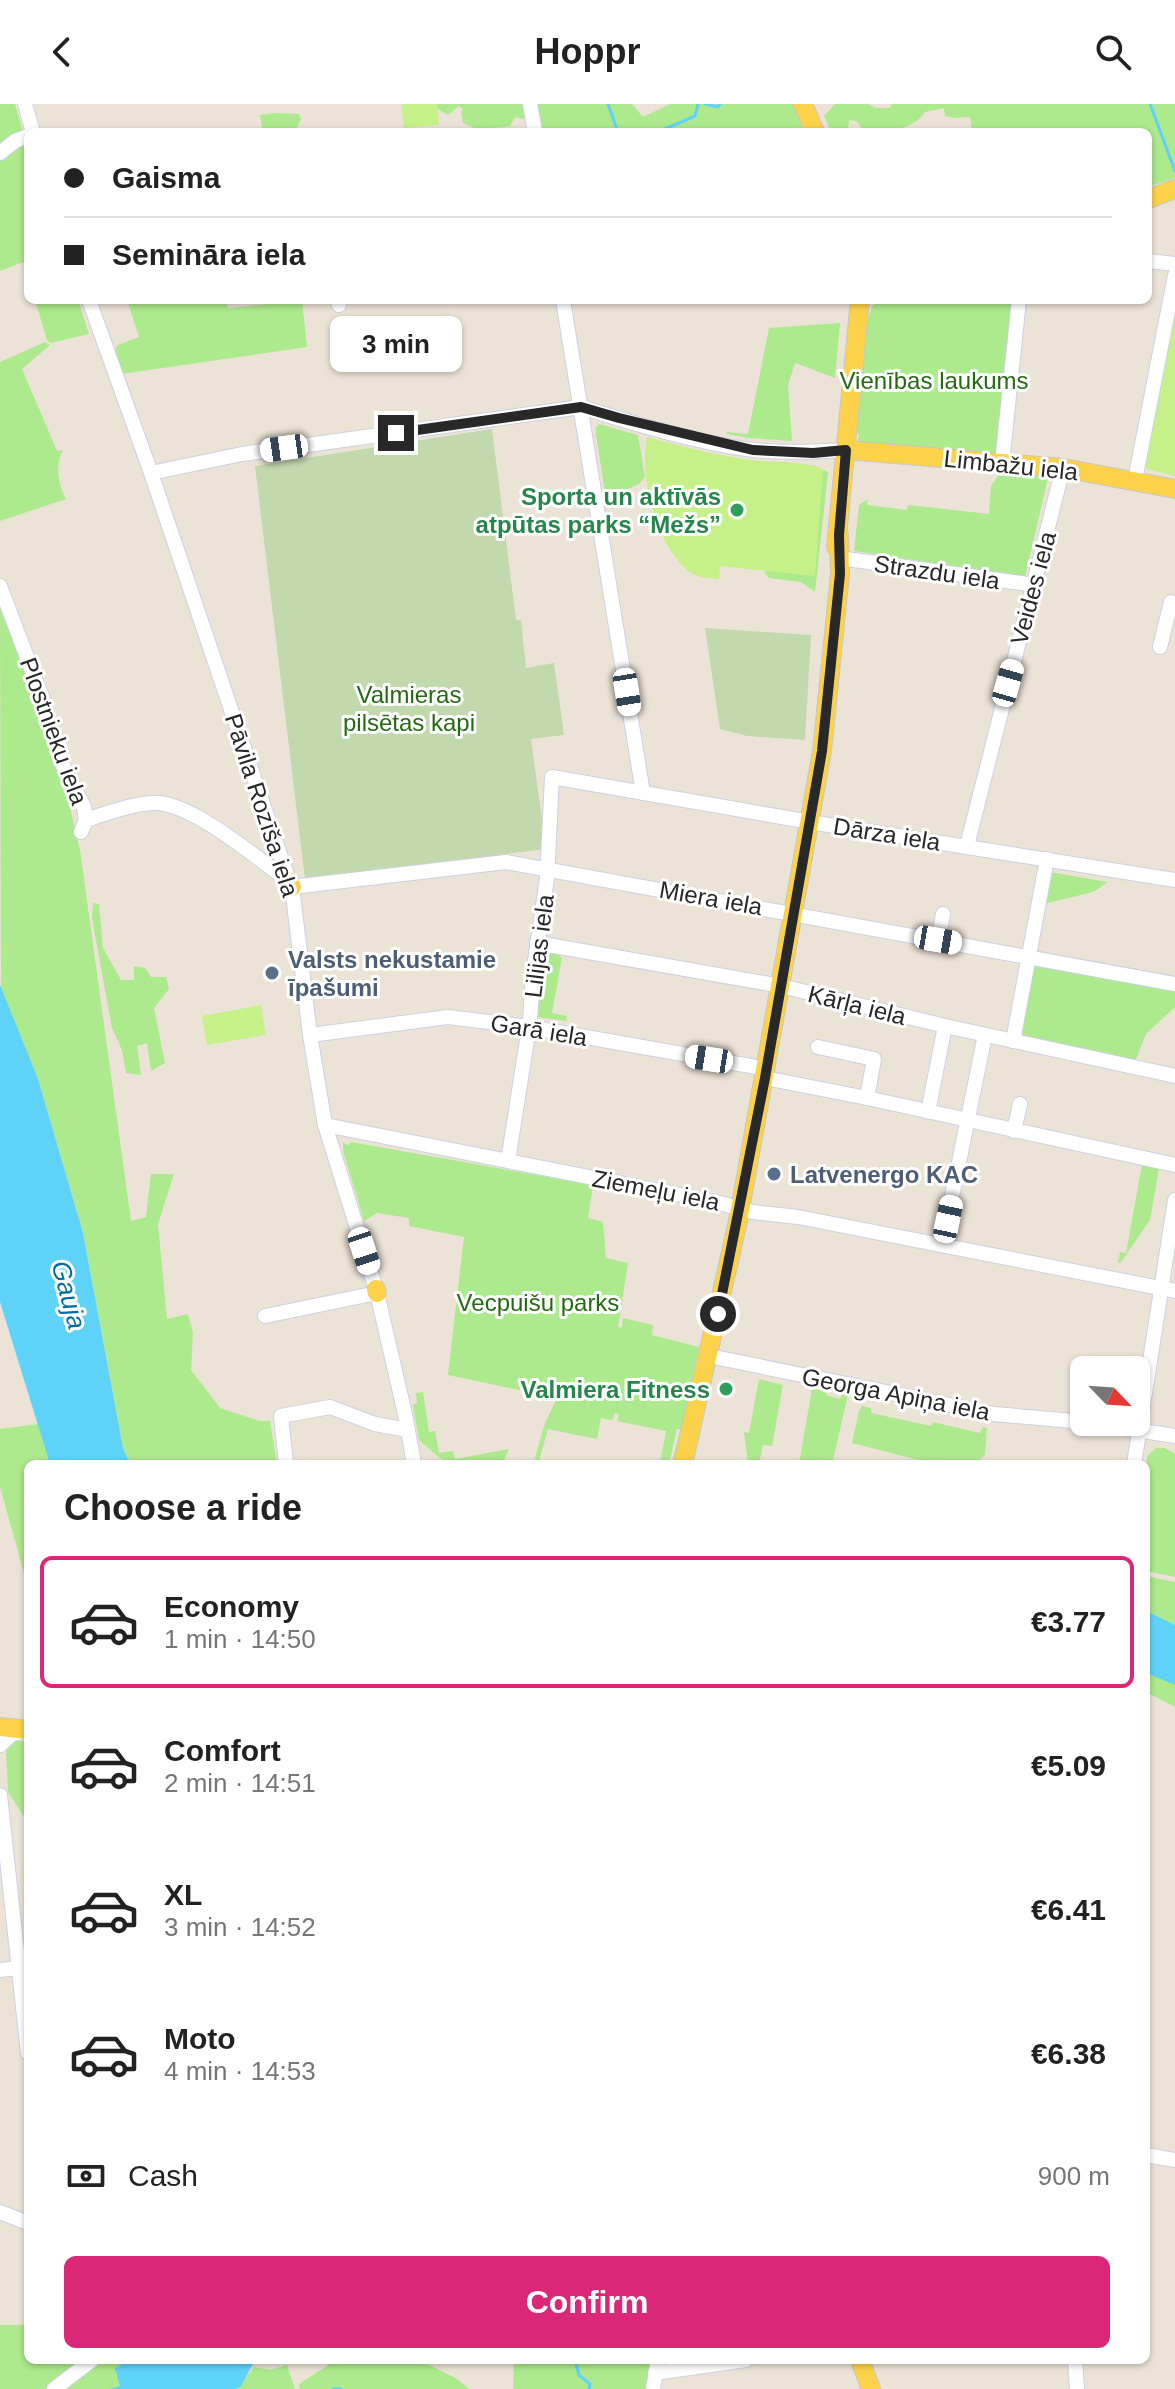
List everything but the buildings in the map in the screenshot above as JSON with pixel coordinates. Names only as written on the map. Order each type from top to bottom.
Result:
[{"type":"main road","points":[[803,104],[813,128]]},
{"type":"main road","points":[[1152,198],[1175,189]]},
{"type":"main road","points":[[684,1460],[740,1208],[816,785],[828,704],[860,304]]},
{"type":"main road","points":[[857,333],[870,304]]},
{"type":"main road","name":"Limbažu iela","points":[[846,450],[1063,468],[1175,489]]},
{"type":"main road","points":[[816,785],[814,748],[830,573],[839,535]]},
{"type":"main road","points":[[0,1727],[24,1730]]},
{"type":"main road","points":[[862,2364],[871,2389]]},
{"type":"street","points":[[25,104],[32,128]]},
{"type":"street","points":[[530,104],[534,128]]},
{"type":"street","points":[[0,153],[24,138]]},
{"type":"street","points":[[1152,261],[1175,264]]},
{"type":"street","points":[[1135,480],[1175,275]]},
{"type":"street","name":"Pāvila Rozīša iela","points":[[90,304],[291,884],[325,1125],[377,1291],[401,1395],[402,1429],[413,1460]]},
{"type":"street","points":[[564,304],[643,793]]},
{"type":"street","points":[[1002,463],[1019,304]]},
{"type":"street","points":[[151,473],[242,454],[581,407],[753,450],[813,453],[846,450]]},
{"type":"street","name":"Veides iela","points":[[967,846],[1063,468]]},
{"type":"street","name":"Strazdu iela","points":[[839,558],[1035,585]]},
{"type":"street","name":"Plostnieku iela","points":[[0,586],[42,697],[63,766],[84,807],[83,826],[159,803],[194,816],[222,832],[291,884]]},
{"type":"street","points":[[1160,647],[1171,602]]},
{"type":"street","name":"Dārza iela","points":[[552,777],[1175,880]]},
{"type":"street","name":"Lilijas iela","points":[[507,1161],[529,1027],[548,868],[552,777]]},
{"type":"street","points":[[1013,1041],[1047,859]]},
{"type":"street","name":"Miera iela","points":[[291,884],[506,862],[1175,984]]},
{"type":"street","points":[[938,940],[943,914]]},
{"type":"street","name":"Kārļa iela","points":[[537,943],[781,986],[945,1026],[1175,1076]]},
{"type":"street","name":"Garā iela","points":[[310,1035],[448,1017],[529,1027],[766,1073],[967,1121],[1175,1165]]},
{"type":"street","points":[[928,1112],[945,1026]]},
{"type":"street","points":[[942,1245],[985,1035]]},
{"type":"street","points":[[818,1047],[874,1059],[867,1098]]},
{"type":"street","points":[[1014,1131],[1020,1104]]},
{"type":"street","name":"Ziemeļu iela","points":[[325,1125],[1168,1291]]},
{"type":"street","points":[[1150,1382],[1168,1291],[1175,1200]]},
{"type":"street","points":[[265,1316],[377,1291]]},
{"type":"street","name":"Georga Apiņa iela","points":[[709,1356],[994,1414],[1070,1421]]},
{"type":"street","points":[[286,1460],[281,1416],[330,1407],[375,1424],[402,1429]]},
{"type":"street","name":"Georga Apiņa iela","points":[[1150,1433],[1175,1436]]},
{"type":"street","points":[[1135,1460],[1139,1436]]},
{"type":"street","points":[[0,1745],[12,1734],[24,1731]]},
{"type":"street","points":[[0,1795],[24,1967],[0,1970]]},
{"type":"street","points":[[1150,2156],[1175,2160]]},
{"type":"street","points":[[0,2212],[24,2221]]},
{"type":"street","points":[[54,2389],[87,2364]]},
{"type":"street","points":[[653,2389],[656,2366],[686,2364]]},
{"type":"street","points":[[1075,2364],[1077,2389]]},
{"type":"green space","points":[[0,104],[15,104],[24,135],[24,265],[23,262],[0,271]]},
{"type":"green space","points":[[401,104],[437,104],[439,125],[404,128]]},
{"type":"green space","points":[[429,104],[523,104],[529,113],[523,119],[515,117],[510,126],[495,128],[474,128],[463,123],[463,109],[459,106],[448,115]]},
{"type":"green space","points":[[530,104],[632,104],[643,117],[670,104],[802,104],[813,128],[534,128]]},
{"type":"green space","points":[[835,104],[890,108],[892,104],[1175,104],[1175,178],[1152,186],[1152,128],[971,128],[970,117],[945,116],[944,108],[925,112],[902,128],[862,128],[856,121],[849,120],[848,128],[829,128],[824,116]]},
{"type":"green space","points":[[299,114],[301,119],[297,128],[262,128],[260,115]]},
{"type":"green space","points":[[36,304],[79,304],[89,334],[50,343]]},
{"type":"green space","points":[[128,304],[227,304],[228,308],[302,304],[307,347],[121,374],[115,349],[139,337]]},
{"type":"green space","name":"Vienības laukums","points":[[1014,304],[999,457],[857,446],[867,323],[872,306]]},
{"type":"green space","points":[[1175,315],[1175,476],[1147,469],[1142,461]]},
{"type":"green space","points":[[840,323],[835,378],[795,363],[788,385],[792,441],[727,434],[748,434],[769,328]]},
{"type":"green space","points":[[45,342],[50,345],[22,369],[57,451],[63,450],[58,474],[66,499],[0,521],[0,362]]},
{"type":"green space","points":[[599,424],[638,435],[645,477],[639,484],[606,499],[596,434]]},
{"type":"green space","name":"Valmieras pilsētas kapi","points":[[492,429],[516,620],[521,620],[526,668],[554,663],[564,735],[531,739],[546,849],[305,879],[255,466]]},
{"type":"green space","name":"Sporta un aktīvās atpūtas parks “Mežs”","points":[[647,437],[737,458],[796,463],[823,469],[815,576],[720,566],[719,579],[688,571],[667,544],[652,509],[646,471]]},
{"type":"green space","points":[[812,465],[828,472],[815,592],[801,582],[769,578],[765,573]]},
{"type":"green space","points":[[1001,472],[1048,478],[1025,577],[854,551],[859,505],[868,499],[867,505],[907,510],[908,505],[989,514],[991,486]]},
{"type":"green space","points":[[0,584],[44,696],[80,850],[131,1221],[146,1217],[151,1174],[174,1174],[158,1224],[167,1319],[188,1314],[193,1332],[191,1370],[220,1408],[260,1421],[270,1421],[276,1460],[128,1460],[123,1448],[83,1233],[38,1079],[1,992]]},
{"type":"green space","points":[[705,628],[811,635],[805,740],[747,736],[720,729]]},
{"type":"green space","points":[[1050,872],[1108,882],[1093,892],[1044,904]]},
{"type":"green space","points":[[93,903],[99,904],[103,948],[121,980],[134,980],[134,966],[145,968],[151,977],[166,977],[169,989],[154,1008],[165,1063],[151,1071],[147,1043],[137,1046],[141,1075],[126,1073],[122,1050],[112,1028],[92,918]]},
{"type":"green space","points":[[546,952],[562,958],[552,1013],[566,1016],[567,1021],[537,1017]]},
{"type":"green space","points":[[1041,965],[1175,991],[1175,1007],[1146,1034],[1135,1062],[1022,1037],[1018,1032],[1031,969]]},
{"type":"green space","points":[[261,1005],[266,1035],[207,1045],[202,1016]]},
{"type":"green space","name":"Vecpuišu parks","points":[[351,1142],[593,1185],[588,1218],[603,1222],[606,1258],[628,1263],[618,1327],[622,1328],[623,1318],[653,1325],[652,1335],[699,1347],[676,1460],[673,1460],[680,1429],[677,1429],[670,1460],[661,1460],[666,1431],[617,1421],[619,1414],[615,1413],[612,1420],[601,1418],[597,1439],[548,1429],[539,1460],[535,1460],[545,1423],[557,1398],[448,1375],[464,1237],[409,1226],[409,1218],[377,1213],[364,1221],[343,1151],[343,1143],[348,1145]]},
{"type":"green space","points":[[1142,1164],[1159,1169],[1150,1220],[1121,1262],[1118,1263],[1120,1252],[1126,1253]]},
{"type":"green space","points":[[759,1379],[783,1385],[772,1446],[763,1445],[760,1460],[748,1460],[744,1432],[749,1433]]},
{"type":"green space","points":[[812,1389],[828,1391],[826,1395],[840,1399],[842,1394],[848,1395],[833,1460],[800,1460]]},
{"type":"green space","points":[[423,1392],[429,1432],[435,1431],[439,1453],[453,1451],[455,1459],[509,1449],[504,1460],[442,1460],[419,1440],[413,1405],[417,1403],[416,1393]]},
{"type":"green space","points":[[862,1406],[871,1408],[871,1413],[980,1433],[983,1427],[987,1428],[985,1455],[979,1460],[918,1460],[852,1443]]},
{"type":"green space","points":[[38,1424],[49,1460],[24,1460],[24,1573],[0,1487],[0,1429]]},
{"type":"green space","points":[[1156,1448],[1165,1448],[1175,1454],[1175,1577],[1150,1572],[1148,1455]]},
{"type":"green space","points":[[1150,1577],[1175,1582],[1175,1707],[1150,1694]]},
{"type":"green space","points":[[16,1741],[24,1741],[24,1816],[8,1792],[6,1751]]},
{"type":"green space","points":[[0,2325],[24,2325],[24,2364],[124,2364],[116,2368],[120,2387],[0,2389]]},
{"type":"green space","points":[[330,2364],[428,2364],[469,2389],[300,2389],[299,2384]]},
{"type":"green space","points":[[514,2364],[651,2364],[647,2389],[513,2389]]},
{"type":"green space","points":[[287,2365],[295,2389],[236,2389],[254,2367],[270,2370]]},
{"type":"water","name":"Gauja","points":[[0,985],[38,1079],[83,1233],[123,1448],[128,1460],[49,1460],[0,1302]]},
{"type":"water","points":[[1150,1613],[1175,1625],[1175,1685],[1150,1675]]},
{"type":"water","points":[[123,2364],[253,2364],[241,2386],[236,2389],[110,2389],[120,2386],[115,2368]]},
{"type":"waterway","points":[[608,104],[617,128]]},
{"type":"waterway","points":[[667,128],[695,116],[698,104]]},
{"type":"waterway","points":[[705,104],[718,107],[720,104]]},
{"type":"waterway","points":[[1150,104],[1175,171]]},
{"type":"waterway","points":[[576,2364],[579,2375],[590,2384],[589,2389]]},
{"type":"waterway","points":[[333,2389],[341,2389]]},
{"type":"place","name":"Sporta un aktīvās atpūtas parks “Mežs”","points":[[737,510]]},
{"type":"place","name":"Valsts nekustamie īpašumi","points":[[272,973]]},
{"type":"place","name":"Latvenergo KAC","points":[[774,1174]]},
{"type":"place","name":"Valmiera Fitness","points":[[726,1389]]},
{"type":"route","points":[[396,433],[581,407],[753,450],[813,453],[846,450],[839,535],[840,574],[822,751],[765,1078],[718,1314]]}]
